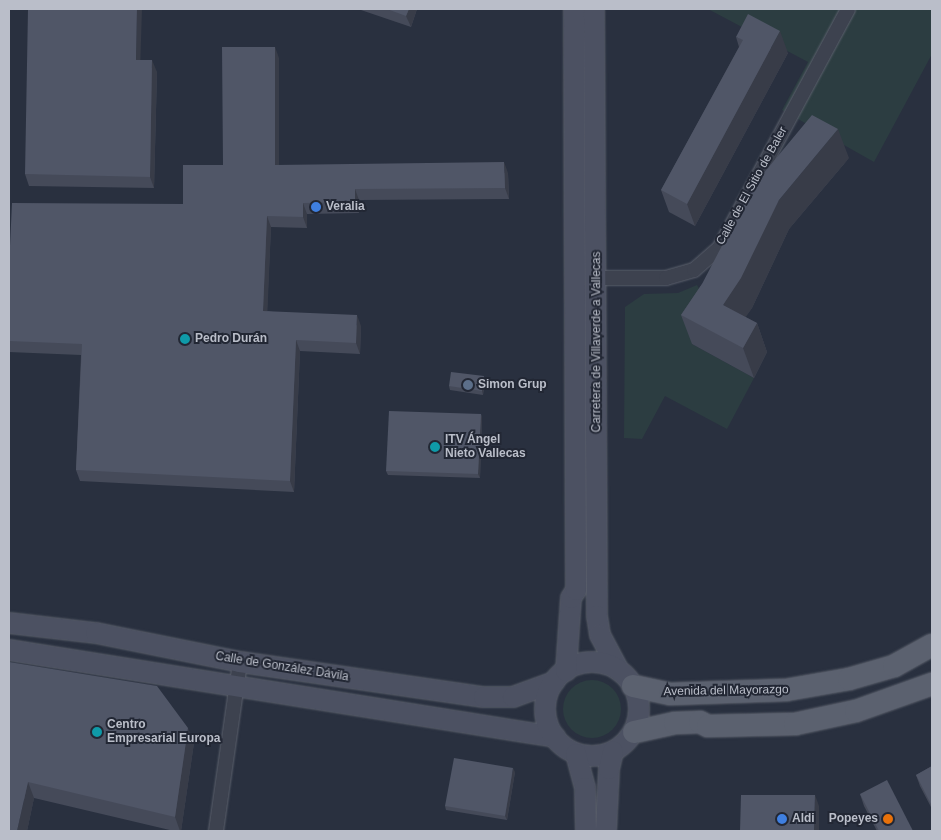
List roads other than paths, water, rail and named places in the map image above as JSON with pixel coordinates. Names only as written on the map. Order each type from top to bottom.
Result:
[{"type":"main road","name":"Carretera de Villaverde a Vallecas","points":[[560,676],[571,598],[576,590],[574,9]]},
{"type":"main road","name":"Carretera de Villaverde a Vallecas","points":[[594,9],[597,278],[597,616],[600,635],[626,678]]},
{"type":"main road","name":"Calle de González Dávila","points":[[9,623],[96,633],[240,662],[492,698],[513,697],[560,676]]},
{"type":"main road","name":"Avenida del Mayorazgo","points":[[626,678],[670,694],[786,690],[848,679],[894,666],[932,645]]},
{"type":"main road","name":"Calle de González Dávila","points":[[9,650],[555,737]]},
{"type":"main road","points":[[593,662],[626,678],[639,701],[639,717],[634,732],[613,752],[595,756],[576,754],[555,737],[546,710],[560,676],[593,662]]},
{"type":"main road","points":[[634,732],[675,723],[700,722],[708,726],[795,724],[856,711],[932,684]]},
{"type":"main road","points":[[606,831],[609,769],[613,752]]},
{"type":"main road","points":[[576,754],[585,788],[586,831]]},
{"type":"street","name":"Calle de El Sitio de Baler","points":[[597,278],[666,278],[694,270],[720,247],[848,9]]},
{"type":"street","points":[[216,831],[240,662]]},
{"type":"place","name":"Veralia","points":[[316,207]]},
{"type":"place","name":"Pedro Durán","points":[[185,339]]},
{"type":"place","name":"Simon Grup","points":[[468,385]]},
{"type":"place","name":"ITV Ángel Nieto Vallecas","points":[[435,447]]},
{"type":"place","name":"Centro Empresarial Europa","points":[[97,732]]},
{"type":"place","name":"Aldi","points":[[782,819]]},
{"type":"place","name":"Popeyes","points":[[888,819]]}]
